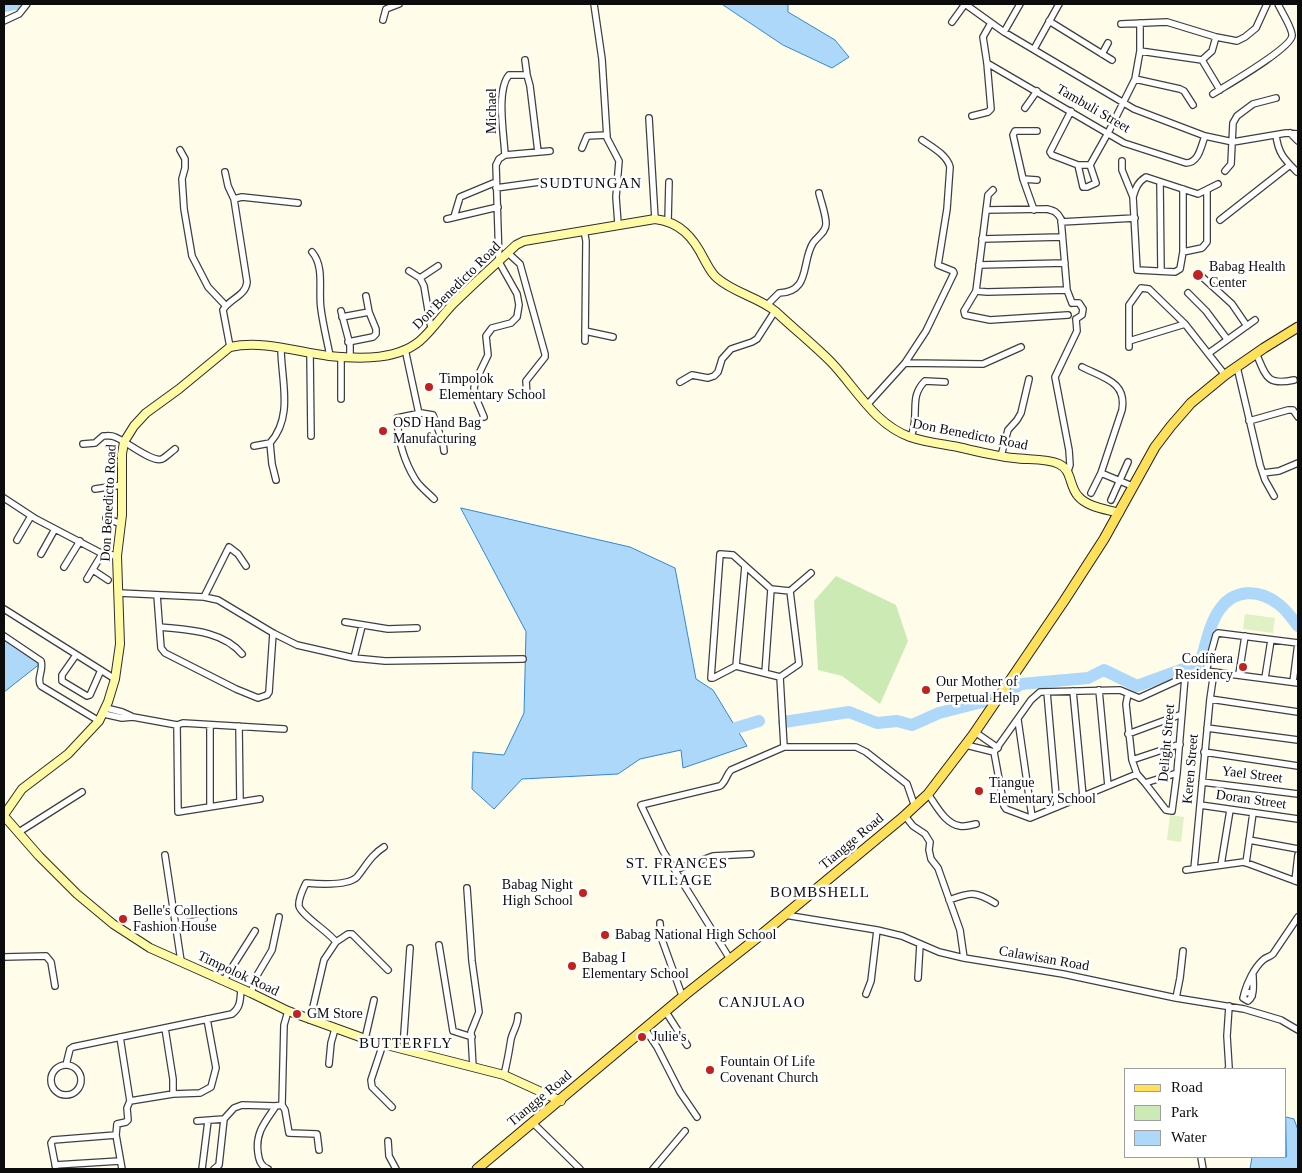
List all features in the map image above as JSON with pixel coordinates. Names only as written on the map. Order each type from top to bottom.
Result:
[{"type":"main road","name":"Tiangge Road","points":[[478,1169],[645,1029],[906,816],[928,794],[966,745],[1010,682],[1104,539],[1155,447],[1175,420],[1191,403],[1225,375],[1298,327]]},
{"type":"street","points":[[4,21],[19,14],[27,4]]},
{"type":"street","points":[[383,20],[386,9],[397,4]]},
{"type":"street","points":[[594,4],[600,40],[607,135],[619,161],[616,197],[618,224]]},
{"type":"street","points":[[952,22],[965,4],[1004,32],[1123,103],[1205,136],[1233,142],[1290,133],[1298,134]]},
{"type":"street","points":[[1004,32],[1020,4]]},
{"type":"street","points":[[1034,49],[1059,4]]},
{"type":"street","points":[[1121,24],[1167,22],[1216,37],[1237,41],[1256,28],[1267,4]]},
{"type":"street","points":[[1213,94],[1277,53],[1292,38],[1292,32],[1278,4]]},
{"type":"street","points":[[1049,21],[1112,60]]},
{"type":"street","points":[[972,116],[988,112],[990,109],[983,37],[991,23]]},
{"type":"street","points":[[1078,165],[1084,187],[1096,183],[1090,165],[1135,79],[1140,51],[1140,23]]},
{"type":"street","points":[[1202,60],[1212,51],[1216,37]]},
{"type":"street","points":[[1102,54],[1108,43]]},
{"type":"street","points":[[1140,51],[1202,60]]},
{"type":"street","points":[[525,60],[538,152]]},
{"type":"street","points":[[1202,60],[1220,90]]},
{"type":"street","name":"Tambuli Street","points":[[987,63],[1124,143],[1186,163],[1192,163],[1197,159],[1205,136]]},
{"type":"street","name":"Michael","points":[[505,155],[502,95],[504,80],[509,75],[519,74],[526,76]]},
{"type":"street","points":[[1135,79],[1180,89],[1184,91],[1193,105]]},
{"type":"street","points":[[1025,108],[1037,91]]},
{"type":"street","points":[[1225,171],[1231,164],[1233,124],[1236,116],[1253,104],[1276,98]]},
{"type":"street","points":[[1072,111],[1050,152],[1052,155],[1078,165],[1090,165]]},
{"type":"street","points":[[649,118],[655,219]]},
{"type":"street","points":[[1034,210],[1023,179],[1013,133],[1015,131],[1037,131]]},
{"type":"street","points":[[1290,133],[1298,141]]},
{"type":"street","points":[[582,148],[587,136],[607,135]]},
{"type":"street","points":[[1276,135],[1277,147],[1297,172]]},
{"type":"street","points":[[867,406],[905,363],[926,331],[954,274],[953,271],[938,264],[947,209],[949,162],[922,140]]},
{"type":"street","points":[[180,150],[185,159],[182,179],[184,209],[192,256],[208,287],[226,306]]},
{"type":"street","points":[[484,417],[474,388],[488,355],[486,336],[492,328],[511,323],[516,317],[520,305],[518,294],[499,262],[496,165],[499,159],[505,155],[550,151]]},
{"type":"street","points":[[1122,161],[1122,170],[1133,197],[1137,270],[1175,272],[1180,269],[1183,252],[1183,189]]},
{"type":"street","points":[[1220,220],[1290,165]]},
{"type":"street","points":[[225,172],[228,186],[234,199],[247,282],[244,292],[226,306],[223,313],[230,347]]},
{"type":"street","points":[[1133,197],[1136,186],[1146,177],[1198,194],[1218,184]]},
{"type":"street","points":[[1023,179],[1037,180]]},
{"type":"street","points":[[454,217],[460,197],[496,185],[554,180]]},
{"type":"street","points":[[668,221],[669,182]]},
{"type":"street","points":[[1160,182],[1160,271]]},
{"type":"street","points":[[993,190],[988,195],[976,291],[964,311],[965,316],[990,320],[1068,315],[1076,319]]},
{"type":"street","points":[[1183,252],[1202,248],[1207,242],[1206,190]]},
{"type":"street","points":[[767,305],[779,293],[795,290],[800,283],[812,243],[826,224],[818,193]]},
{"type":"street","points":[[234,199],[242,197],[298,203]]},
{"type":"street","points":[[447,219],[498,206]]},
{"type":"street","points":[[986,210],[1054,210],[1058,214],[1061,222],[1067,290],[1072,303]]},
{"type":"street","points":[[1061,222],[1135,218]]},
{"type":"street","name":"Don Benedicto Road","points":[[4,815],[22,789],[68,754],[103,714],[115,679],[120,644],[118,556],[121,524],[122,454],[124,442],[134,426],[146,413],[179,389],[230,347],[262,345],[330,356],[350,357],[372,357],[396,353],[405,349],[423,338],[454,303],[516,245],[524,241],[618,224],[655,219],[668,221],[682,228],[691,236],[711,271],[718,279],[775,311],[831,362],[881,420],[898,432],[911,437],[1001,456],[1058,464],[1068,471]]},
{"type":"street","points":[[584,230],[586,241],[585,342]]},
{"type":"street","points":[[982,239],[1062,237]]},
{"type":"street","points":[[312,252],[316,257],[318,266],[321,311],[330,356]]},
{"type":"street","points":[[508,253],[520,264],[545,354],[545,357],[526,381],[527,394]]},
{"type":"street","points":[[979,265],[1065,263]]},
{"type":"street","points":[[420,278],[438,266]]},
{"type":"street","points":[[409,271],[420,278],[425,289],[431,328]]},
{"type":"street","points":[[1200,275],[1232,304],[1247,326]]},
{"type":"street","points":[[1185,324],[1129,344],[1129,305],[1141,288],[1151,290],[1185,324],[1225,375]]},
{"type":"street","points":[[976,291],[1067,290]]},
{"type":"street","points":[[1188,293],[1206,311],[1227,339]]},
{"type":"street","points":[[348,342],[373,337],[376,334],[376,328],[369,312],[366,296]]},
{"type":"street","points":[[1068,315],[1067,309],[1072,303]]},
{"type":"street","points":[[1072,303],[1079,303],[1083,309],[1082,315],[1076,319]]},
{"type":"street","points":[[680,382],[692,375],[708,378],[714,376],[718,372],[722,359],[731,349],[757,339],[775,311]]},
{"type":"street","points":[[350,357],[341,314],[369,312]]},
{"type":"street","points":[[1076,319],[1077,331],[1054,377],[1069,450],[1070,465],[1068,471],[1073,488],[1083,500],[1094,506],[1119,513]]},
{"type":"street","points":[[1209,353],[1255,320]]},
{"type":"street","points":[[585,331],[613,336]]},
{"type":"street","points":[[905,363],[982,364],[1021,347]]},
{"type":"street","points":[[254,446],[270,443],[278,433],[284,410],[281,348]]},
{"type":"street","points":[[405,349],[409,359],[419,414]]},
{"type":"street","points":[[310,353],[311,436]]},
{"type":"street","points":[[1256,353],[1266,375],[1270,379],[1283,383],[1294,380]]},
{"type":"street","points":[[341,399],[342,356]]},
{"type":"street","points":[[1237,367],[1263,473],[1274,496]]},
{"type":"street","points":[[1082,368],[1115,384],[1123,395],[1122,410],[1101,473],[1091,493]]},
{"type":"street","points":[[1001,456],[1008,430],[1021,413],[1029,379]]},
{"type":"street","points":[[911,437],[914,426],[914,404],[917,391],[925,381],[945,382]]},
{"type":"street","points":[[1249,421],[1288,410],[1294,410],[1298,417]]},
{"type":"street","points":[[434,499],[415,480],[404,456],[397,431],[397,418],[419,414],[433,415],[444,451]]},
{"type":"street","points":[[83,444],[95,444],[103,436],[114,436],[141,451],[151,459],[156,460],[161,459],[175,449]]},
{"type":"street","points":[[270,443],[276,480]]},
{"type":"street","points":[[1111,500],[1128,462]]},
{"type":"street","points":[[1263,473],[1279,471],[1298,463]]},
{"type":"street","points":[[1101,473],[1132,486]]},
{"type":"street","points":[[95,489],[122,486]]},
{"type":"street","points":[[4,499],[31,516],[102,554],[118,556]]},
{"type":"street","points":[[17,540],[31,516]]},
{"type":"street","points":[[106,518],[121,524]]},
{"type":"street","points":[[41,554],[55,529]]},
{"type":"street","points":[[64,567],[80,541]]},
{"type":"street","points":[[204,598],[229,546],[238,554],[246,566]]},
{"type":"street","points":[[87,580],[102,554]]},
{"type":"street","points":[[780,677],[736,666],[710,678],[718,557],[720,554],[732,555],[771,588],[790,591],[811,573]]},
{"type":"street","points":[[736,666],[745,566]]},
{"type":"street","points":[[93,570],[108,580]]},
{"type":"street","points":[[765,672],[771,588]]},
{"type":"street","points":[[780,677],[799,664],[790,591]]},
{"type":"street","points":[[119,593],[218,600],[273,634],[297,645],[354,658],[385,661],[523,659]]},
{"type":"street","points":[[157,595],[161,648],[165,652],[236,689],[258,698],[267,695],[269,692],[273,634]]},
{"type":"street","points":[[4,609],[115,679]]},
{"type":"street","points":[[344,622],[388,629],[418,628]]},
{"type":"street","points":[[354,658],[362,626]]},
{"type":"street","points":[[160,627],[204,632],[233,645],[242,654]]},
{"type":"street","points":[[996,750],[1031,700],[1044,692],[1120,690],[1140,698],[1185,677],[1206,672],[1239,674],[1296,682],[1298,643],[1217,634],[1206,672]]},
{"type":"street","points":[[4,636],[41,661],[42,669],[39,680],[41,686],[103,714],[177,725],[183,723],[284,729]]},
{"type":"street","points":[[1239,674],[1245,636]]},
{"type":"street","points":[[1265,678],[1271,640]]},
{"type":"street","points":[[76,655],[62,675],[62,681],[88,696],[101,670]]},
{"type":"street","name":"Keren Street","points":[[1194,869],[1204,752],[1214,672]]},
{"type":"street","points":[[780,677],[784,747]]},
{"type":"street","name":"Delight Street","points":[[1145,782],[1166,810],[1172,811],[1178,773],[1185,677]]},
{"type":"street","points":[[1099,690],[1108,786]]},
{"type":"street","points":[[1044,692],[1057,807]]},
{"type":"street","points":[[1073,692],[1083,796]]},
{"type":"street","points":[[1128,694],[1126,704],[1128,734],[1132,760],[1137,774],[1145,782],[1178,773]]},
{"type":"street","points":[[1210,699],[1298,712]]},
{"type":"street","points":[[1128,734],[1182,714]]},
{"type":"street","points":[[1018,720],[1031,817]]},
{"type":"street","points":[[177,725],[178,812],[260,799]]},
{"type":"street","points":[[210,725],[210,807]]},
{"type":"street","points":[[239,726],[240,802]]},
{"type":"street","points":[[1207,728],[1298,740]]},
{"type":"street","points":[[975,732],[996,750],[1006,810],[1031,817],[1137,774]]},
{"type":"street","points":[[1132,760],[1180,744]]},
{"type":"street","points":[[966,745],[996,750]]},
{"type":"street","points":[[730,959],[663,851],[641,805],[720,786],[724,783],[731,770],[784,747],[856,747],[866,752],[906,784],[915,807]]},
{"type":"street","points":[[1204,752],[1298,766]]},
{"type":"street","name":"Yael Street","points":[[1202,782],[1298,794]]},
{"type":"street","points":[[18,832],[82,792]]},
{"type":"street","points":[[928,794],[944,817],[950,822],[959,826],[976,824]]},
{"type":"street","name":"Doran Street","points":[[1200,806],[1298,819]]},
{"type":"street","points":[[1222,865],[1230,810]]},
{"type":"street","points":[[1246,863],[1253,813]]},
{"type":"street","name":"Timpolok Road","points":[[4,815],[64,881],[113,924],[150,948],[310,1020],[383,1044],[504,1075],[561,1101]]},
{"type":"street","points":[[906,816],[914,826],[925,834],[930,842],[928,850],[931,859],[938,868],[960,930],[964,958]]},
{"type":"street","points":[[1249,840],[1298,850]]},
{"type":"street","points":[[336,942],[302,911],[299,901],[306,883],[340,883],[353,880],[373,855],[384,847]]},
{"type":"street","points":[[675,870],[713,856],[750,854]]},
{"type":"street","points":[[1186,870],[1246,863],[1296,882],[1298,855]]},
{"type":"street","points":[[165,856],[181,961]]},
{"type":"street","points":[[467,888],[472,960],[479,1012],[478,1018],[473,1025],[473,1067]]},
{"type":"street","points":[[949,900],[964,895],[980,894],[995,903]]},
{"type":"street","name":"Calawisan Road","points":[[784,915],[877,930],[902,936],[940,952],[964,958],[1063,974],[1176,998],[1244,1008],[1281,1020],[1298,1030]]},
{"type":"street","points":[[1244,1008],[1246,1001],[1243,998],[1244,994],[1253,974],[1264,959],[1273,954],[1298,916]]},
{"type":"street","points":[[251,992],[256,977],[272,950],[279,917]]},
{"type":"street","points":[[177,925],[204,919]]},
{"type":"street","points":[[660,923],[661,937],[683,998]]},
{"type":"street","points":[[224,980],[256,930]]},
{"type":"street","points":[[866,994],[871,981],[877,930]]},
{"type":"street","points":[[310,1020],[324,960],[336,942],[348,934],[352,934],[388,970]]},
{"type":"street","points":[[918,978],[920,944]]},
{"type":"street","points":[[439,945],[453,1031],[472,1038]]},
{"type":"street","points":[[403,1048],[410,948]]},
{"type":"street","points":[[1176,998],[1183,951]]},
{"type":"street","points":[[4,957],[46,956],[51,962],[55,986]]},
{"type":"street","points":[[1246,1001],[1250,1000],[1252,996],[1253,974]]},
{"type":"street","points":[[66,1065],[70,1049],[73,1047],[232,1014],[240,1004],[241,989]]},
{"type":"street","points":[[1244,994],[1250,992],[1252,996]]},
{"type":"street","points":[[365,1038],[374,1000]]},
{"type":"street","points":[[1229,1006],[1227,1036],[1229,1068]]},
{"type":"street","points":[[268,1169],[262,1166],[259,1159],[257,1139],[264,1123],[279,1106],[284,1025],[288,1011]]},
{"type":"street","points":[[666,1012],[686,1045]]},
{"type":"street","points":[[504,1075],[511,1039],[518,1022],[518,1016]]},
{"type":"street","points":[[130,1101],[173,1094],[200,1093],[208,1090],[213,1084],[216,1068],[207,1019]]},
{"type":"street","points":[[165,1028],[173,1079],[173,1094]]},
{"type":"street","points":[[329,1064],[330,1043],[335,1029]]},
{"type":"street","points":[[645,1029],[680,1092],[697,1117]]},
{"type":"street","points":[[120,1037],[130,1101],[127,1108],[128,1120],[117,1124],[116,1135],[122,1169]]},
{"type":"street","points":[[383,1044],[371,1080],[372,1087],[392,1107]]},
{"type":"street","points":[[66,1065],[77,1070],[82,1080],[77,1091],[66,1095],[55,1091],[51,1080],[56,1069],[66,1065]]},
{"type":"street","points":[[214,1169],[219,1165],[224,1119],[234,1108],[242,1105],[279,1106],[285,1110],[289,1133],[292,1135],[317,1134],[319,1150]]},
{"type":"street","points":[[198,1121],[224,1119]]},
{"type":"street","points":[[202,1169],[208,1121]]},
{"type":"street","points":[[533,1123],[580,1169]]},
{"type":"street","points":[[652,1169],[685,1130]]},
{"type":"street","points":[[116,1135],[53,1140],[51,1143],[56,1167],[120,1161]]},
{"type":"street","points":[[388,1141],[389,1156],[396,1169]]},
{"type":"green space","points":[[836,576],[896,605],[908,641],[880,704],[842,676],[818,670],[814,601]]},
{"type":"green space","points":[[1245,614],[1275,618],[1273,633],[1243,629]]},
{"type":"green space","points":[[1170,815],[1184,817],[1181,842],[1167,840]]},
{"type":"water","points":[[722,4],[788,4],[788,12],[835,40],[849,57],[832,68],[783,45]]},
{"type":"water","points":[[461,508],[630,547],[675,568],[696,679],[713,690],[747,746],[683,768],[681,750],[640,759],[618,774],[522,779],[494,809],[472,789],[473,752],[504,755],[524,713],[526,632]]},
{"type":"water","points":[[4,639],[41,663],[4,692]]},
{"type":"water","points":[[1287,1117],[1294,1119],[1298,1130],[1298,1169],[1250,1169],[1252,1158],[1287,1158]]},
{"type":"waterway","points":[[4,6],[15,4]]},
{"type":"waterway","points":[[1006,693],[1021,684],[1088,678],[1104,670],[1137,686],[1200,663],[1210,628],[1220,609],[1232,598],[1247,593],[1255,593],[1270,598],[1283,608],[1298,626]]},
{"type":"waterway","points":[[784,722],[849,712],[877,723],[897,721],[912,725],[939,713],[990,700]]},
{"type":"waterway","points":[[736,728],[759,721]]},
{"type":"place","name":"Babag Health Center","points":[[1198,275]]},
{"type":"place","name":"Timpolok Elementary School","points":[[429,387]]},
{"type":"place","name":"OSD Hand Bag Manufacturing","points":[[383,431]]},
{"type":"place","name":"Codiñera Residency","points":[[1243,667]]},
{"type":"place","name":"Our Mother of Perpetual Help","points":[[926,690]]},
{"type":"place","name":"Tiangue Elementary School","points":[[979,791]]},
{"type":"place","name":"Babag Night High School","points":[[583,893]]},
{"type":"place","name":"Belle's Collections Fashion House","points":[[123,919]]},
{"type":"place","name":"Babag National High School","points":[[605,935]]},
{"type":"place","name":"Babag I Elementary School","points":[[572,966]]},
{"type":"place","name":"GM Store","points":[[297,1014]]},
{"type":"place","name":"Julie's","points":[[642,1037]]},
{"type":"place","name":"Fountain Of Life Covenant Church","points":[[710,1070]]},
{"type":"district","name":"SUDTUNGAN","points":[[591,184]]},
{"type":"district","name":"ST. FRANCES VILLAGE","points":[[677,872]]},
{"type":"district","name":"BOMBSHELL","points":[[820,893]]},
{"type":"district","name":"CANJULAO","points":[[762,1003]]},
{"type":"district","name":"BUTTERFLY","points":[[406,1044]]}]
